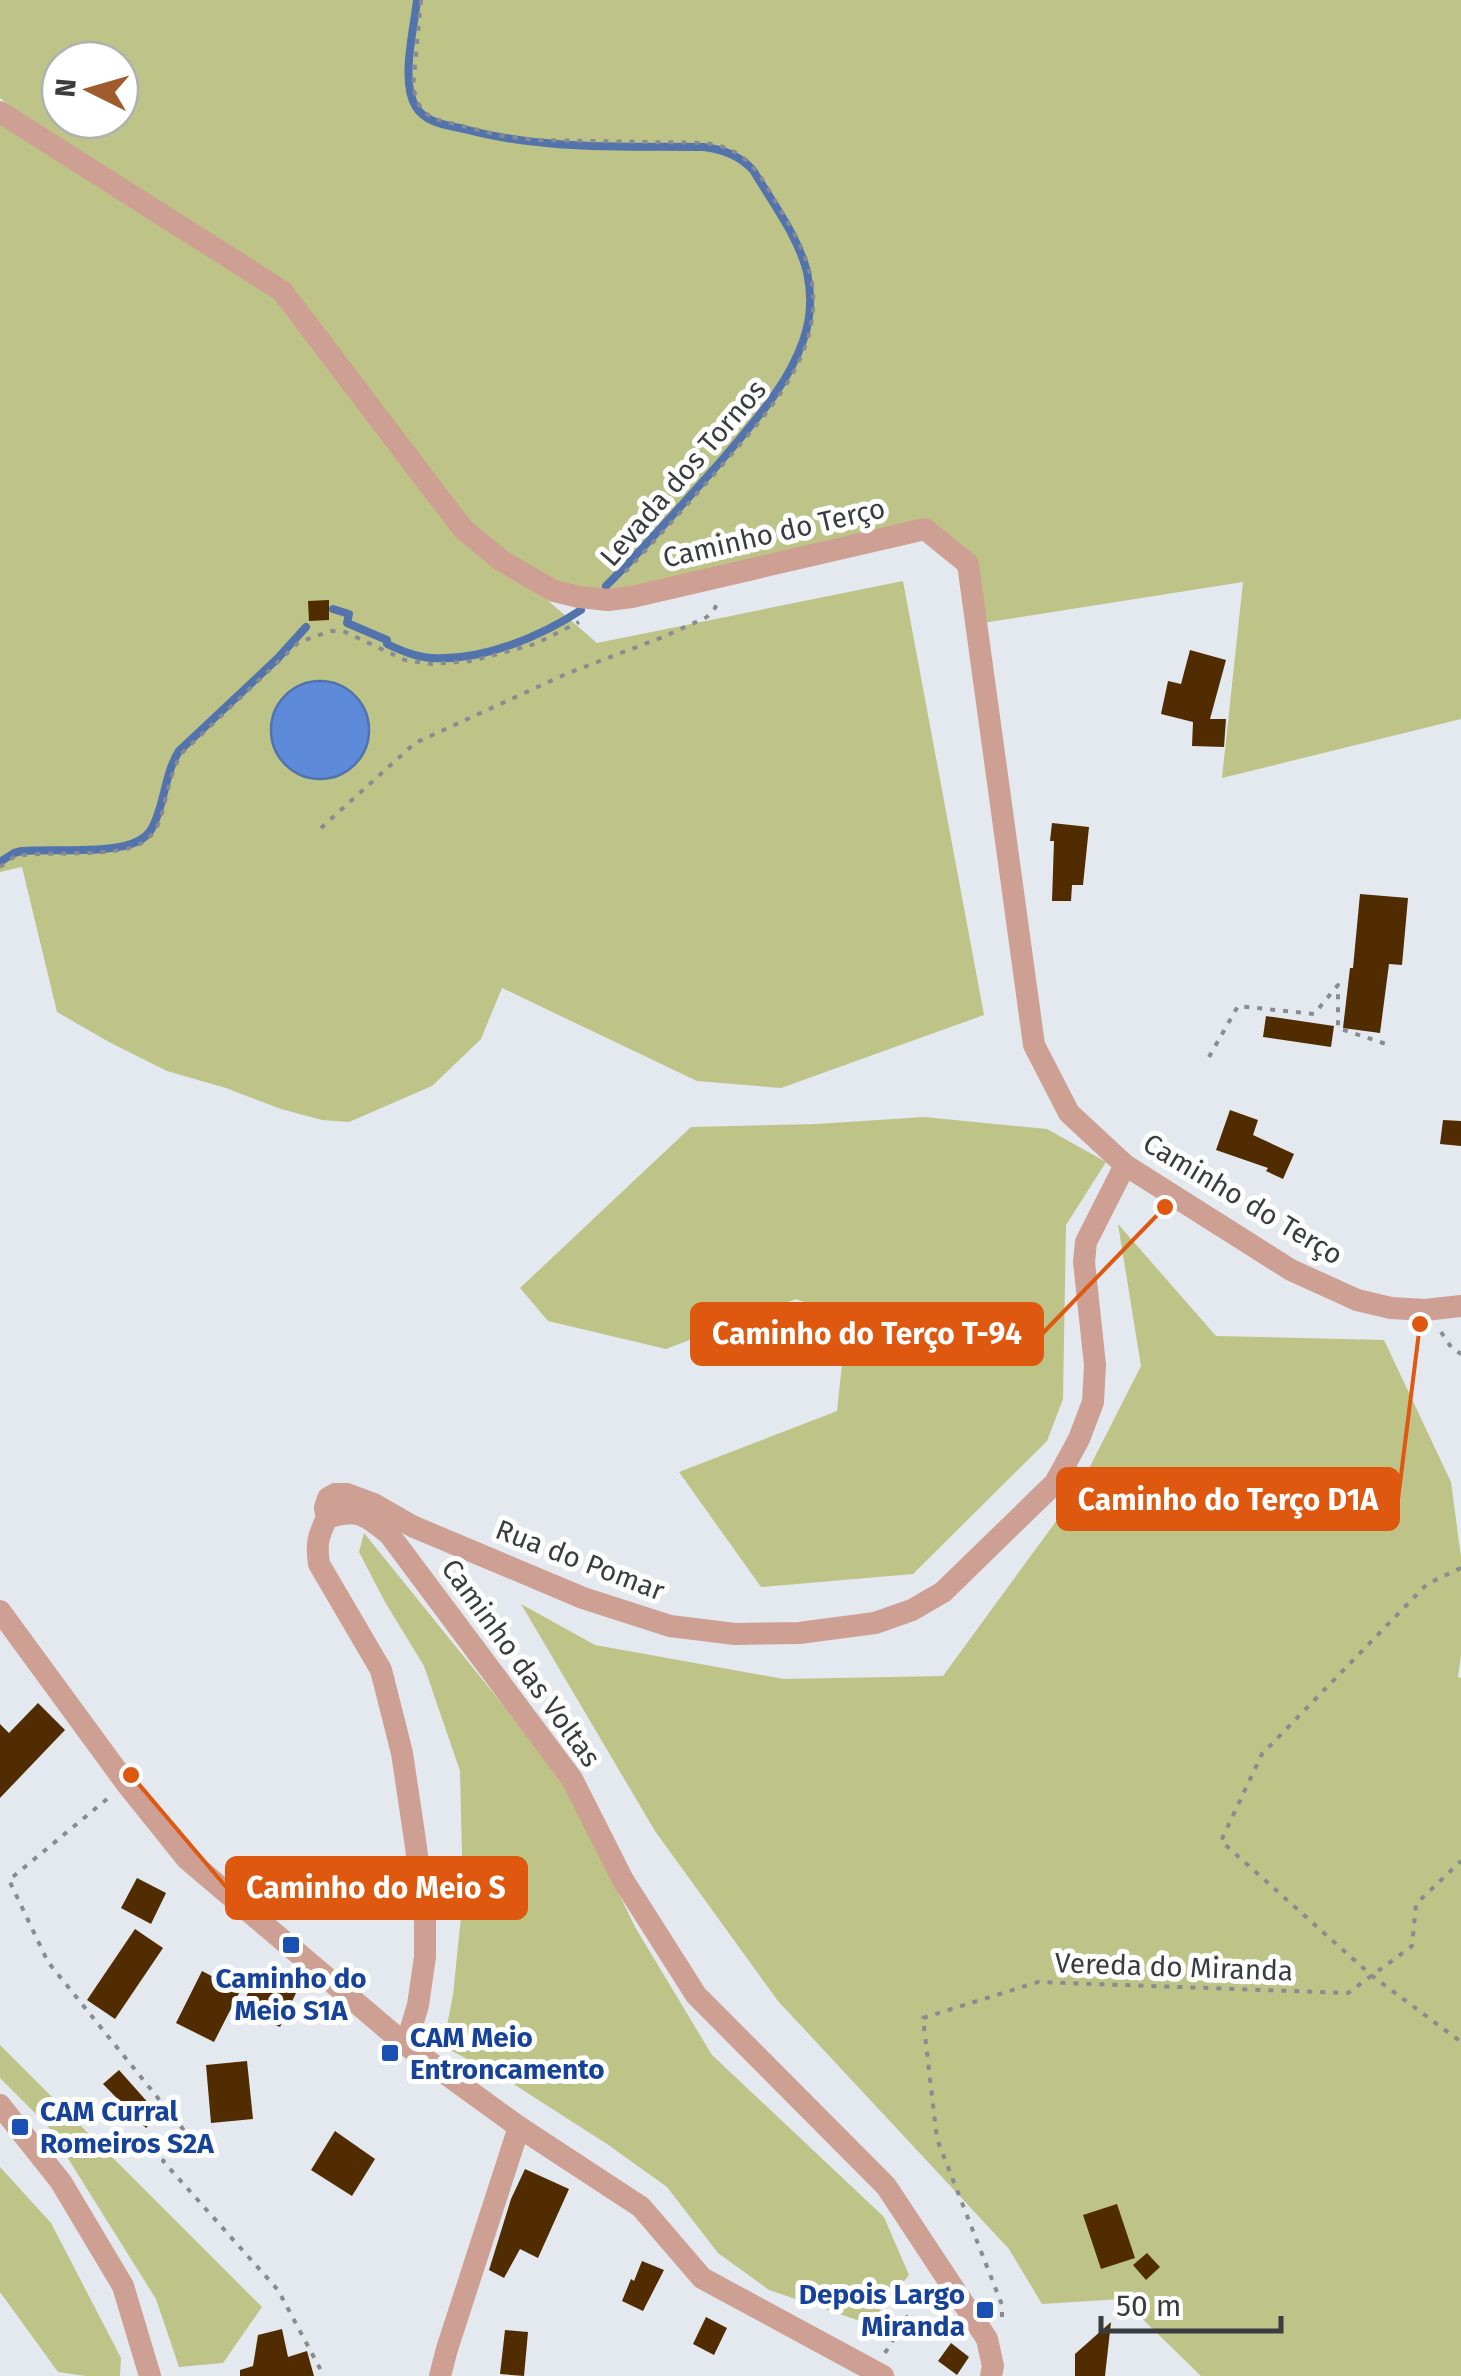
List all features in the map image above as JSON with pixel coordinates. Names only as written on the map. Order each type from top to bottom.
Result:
[{"type":"street","name":"Caminho do Terço","points":[[0,112],[282,291],[463,529],[502,562],[554,591],[608,600],[632,597],[925,528],[968,564],[1034,1045],[1069,1114],[1125,1164],[1290,1270],[1356,1300],[1390,1308],[1461,1306]]},
{"type":"street","name":"Rua do Pomar","points":[[327,1518],[324,1508],[328,1498],[347,1494],[412,1526],[583,1598],[670,1626],[735,1634],[799,1633],[875,1624],[912,1610],[943,1592],[1055,1484],[1079,1440],[1093,1402],[1095,1365],[1084,1262],[1086,1242],[1125,1164]]},
{"type":"street","name":"Caminho das Voltas","points":[[327,1518],[355,1512],[366,1515],[389,1534],[572,1779],[623,1880],[696,1994],[886,2186],[987,2339],[994,2366],[991,2376]]},
{"type":"street","points":[[327,1518],[316,1544],[319,1564],[381,1670],[402,1753],[425,1922],[425,1958],[418,2005],[406,2045]]},
{"type":"street","points":[[0,1611],[186,1859],[406,2045],[519,2128],[641,2207],[702,2278],[879,2373]]},
{"type":"street","points":[[0,2104],[61,2182],[123,2286],[150,2376]]},
{"type":"street","points":[[440,2376],[519,2128]]},
{"type":"path","name":"Levada dos Tornos","points":[[0,867],[15,856],[114,851],[144,842],[160,821],[175,764],[182,753],[300,642],[331,631],[345,632],[405,660],[432,664],[472,661],[535,644],[581,620],[608,600],[609,588],[760,421],[802,355],[811,324],[813,290],[805,255],[748,160],[727,148],[703,143],[538,140],[502,136],[432,118],[419,105],[412,88],[421,0]]},
{"type":"path","points":[[322,828],[415,743],[566,674],[707,617],[716,608],[724,576]]},
{"type":"path","points":[[1209,1057],[1238,1006],[1314,1014],[1338,985],[1338,1028],[1389,1045]]},
{"type":"path","name":"Vereda do Miranda","points":[[1371,1976],[1221,1841],[1262,1754],[1427,1584],[1461,1568]]},
{"type":"path","points":[[126,1783],[10,1880],[48,1962],[183,2129],[163,2162],[278,2290],[324,2376]]},
{"type":"path","name":"Vereda do Miranda","points":[[1002,2324],[1002,2305],[937,2140],[923,2018],[1038,1982],[1348,1993],[1412,1946],[1416,1904],[1461,1861]]},
{"type":"path","points":[[1371,1976],[1461,2042]]},
{"type":"path","points":[[879,2373],[910,2314]]},
{"type":"green space","points":[[0,0],[1461,0],[1461,719],[1222,778],[1243,582],[976,624],[968,564],[925,529],[608,600],[508,566],[597,643],[903,581],[984,1015],[781,1088],[697,1081],[502,988],[481,1039],[432,1086],[349,1122],[322,1120],[281,1109],[167,1071],[57,1012],[22,867],[0,872],[0,112],[68,154],[51,140],[140,140],[140,40],[40,40],[40,131],[0,98]]},
{"type":"green space","points":[[924,1117],[1047,1129],[1106,1162],[1066,1225],[1063,1399],[1047,1441],[913,1574],[761,1587],[679,1472],[837,1411],[847,1318],[796,1299],[666,1349],[548,1321],[520,1288],[691,1127]]},
{"type":"green space","points":[[1118,1224],[1216,1336],[1384,1340],[1451,1482],[1461,1557],[1461,2376],[1201,2376],[1122,2299],[1042,2304],[1009,2249],[778,2001],[655,1831],[521,1604],[595,1645],[784,1679],[943,1676],[1076,1494],[1141,1366]]},
{"type":"green space","points":[[364,1533],[565,1782],[635,1927],[712,2055],[884,2217],[909,2275],[869,2324],[769,2290],[718,2253],[667,2187],[515,2085],[443,2046],[453,1995],[463,1898],[460,1771],[424,1666],[359,1552]]},
{"type":"green space","points":[[0,2045],[262,2307],[223,2363],[179,2367],[156,2299],[47,2125],[0,2078]]},
{"type":"green space","points":[[0,2167],[51,2223],[121,2358],[120,2376],[58,2372],[0,2292]]},
{"type":"water","points":[[320,681],[339,685],[355,695],[365,711],[369,730],[365,749],[355,765],[339,775],[320,779],[301,775],[285,765],[275,749],[271,730],[275,711],[285,695],[301,685]]},
{"type":"building","points":[[329,600],[329,620],[309,621],[308,601]]},
{"type":"building","points":[[1190,650],[1226,660],[1210,719],[1226,719],[1224,747],[1192,746],[1193,722],[1161,714],[1168,681],[1181,684]]},
{"type":"building","points":[[1052,823],[1089,827],[1083,885],[1072,885],[1071,901],[1052,901]]},
{"type":"building","points":[[1360,894],[1408,898],[1402,965],[1389,964],[1380,1033],[1343,1028]]},
{"type":"building","points":[[1266,1016],[1334,1026],[1331,1047],[1263,1037]]},
{"type":"building","points":[[1230,1110],[1258,1120],[1253,1135],[1294,1154],[1283,1179],[1266,1171],[1268,1168],[1216,1150]]},
{"type":"building","points":[[1443,1120],[1461,1121],[1461,1146],[1440,1144]]},
{"type":"building","points":[[38,1703],[65,1730],[0,1798],[0,1724],[9,1733]]},
{"type":"building","points":[[137,1878],[166,1893],[151,1924],[121,1908]]},
{"type":"building","points":[[135,1929],[163,1948],[115,2019],[87,2000]]},
{"type":"building","points":[[202,1971],[240,1991],[214,2042],[176,2023]]},
{"type":"building","points":[[257,1975],[296,1993],[280,2027],[240,2009]]},
{"type":"building","points":[[247,2061],[253,2119],[211,2123],[206,2065]]},
{"type":"building","points":[[119,2070],[159,2115],[146,2128],[103,2084]]},
{"type":"building","points":[[335,2131],[375,2159],[352,2196],[311,2170]]},
{"type":"building","points":[[525,2169],[569,2189],[538,2258],[520,2249],[504,2278],[489,2270],[511,2199]]},
{"type":"building","points":[[1117,2204],[1135,2258],[1101,2269],[1083,2215]]},
{"type":"building","points":[[1147,2253],[1160,2267],[1146,2280],[1133,2265]]},
{"type":"building","points":[[642,2261],[664,2270],[643,2311],[622,2301]]},
{"type":"building","points":[[706,2317],[727,2328],[714,2355],[693,2344]]},
{"type":"building","points":[[1111,2322],[1105,2376],[1075,2376],[1075,2354]]},
{"type":"building","points":[[282,2329],[288,2357],[307,2351],[314,2376],[240,2376],[240,2370],[253,2366],[258,2335]]},
{"type":"building","points":[[505,2330],[528,2332],[524,2376],[500,2374]]},
{"type":"building","points":[[951,2343],[969,2357],[957,2375],[938,2361]]},
{"type":"waterway","name":"Levada dos Tornos","points":[[417,0],[409,84],[416,107],[425,117],[523,141],[724,151],[753,170],[803,259],[810,289],[809,316],[788,374],[721,461],[606,586]]},
{"type":"waterway","name":"Levada dos Tornos","points":[[333,609],[349,614],[347,623],[387,640],[387,644],[432,658],[471,656],[510,645],[581,610]]},
{"type":"waterway","name":"Levada dos Tornos","points":[[0,862],[22,851],[107,849],[145,837],[158,815],[179,751],[306,627]]},
{"type":"place","name":"Caminho do Terço T-94","points":[[1165,1207]]},
{"type":"place","name":"Caminho do Terço D1A","points":[[1420,1324]]},
{"type":"place","name":"Caminho do Meio S","points":[[131,1775]]},
{"type":"place","name":"Caminho do Meio S1A","points":[[291,1945]]},
{"type":"place","name":"CAM Meio Entroncamento","points":[[390,2053]]},
{"type":"place","name":"CAM Curral Romeiros S2A","points":[[20,2127]]},
{"type":"place","name":"Depois Largo Miranda","points":[[985,2310]]}]
